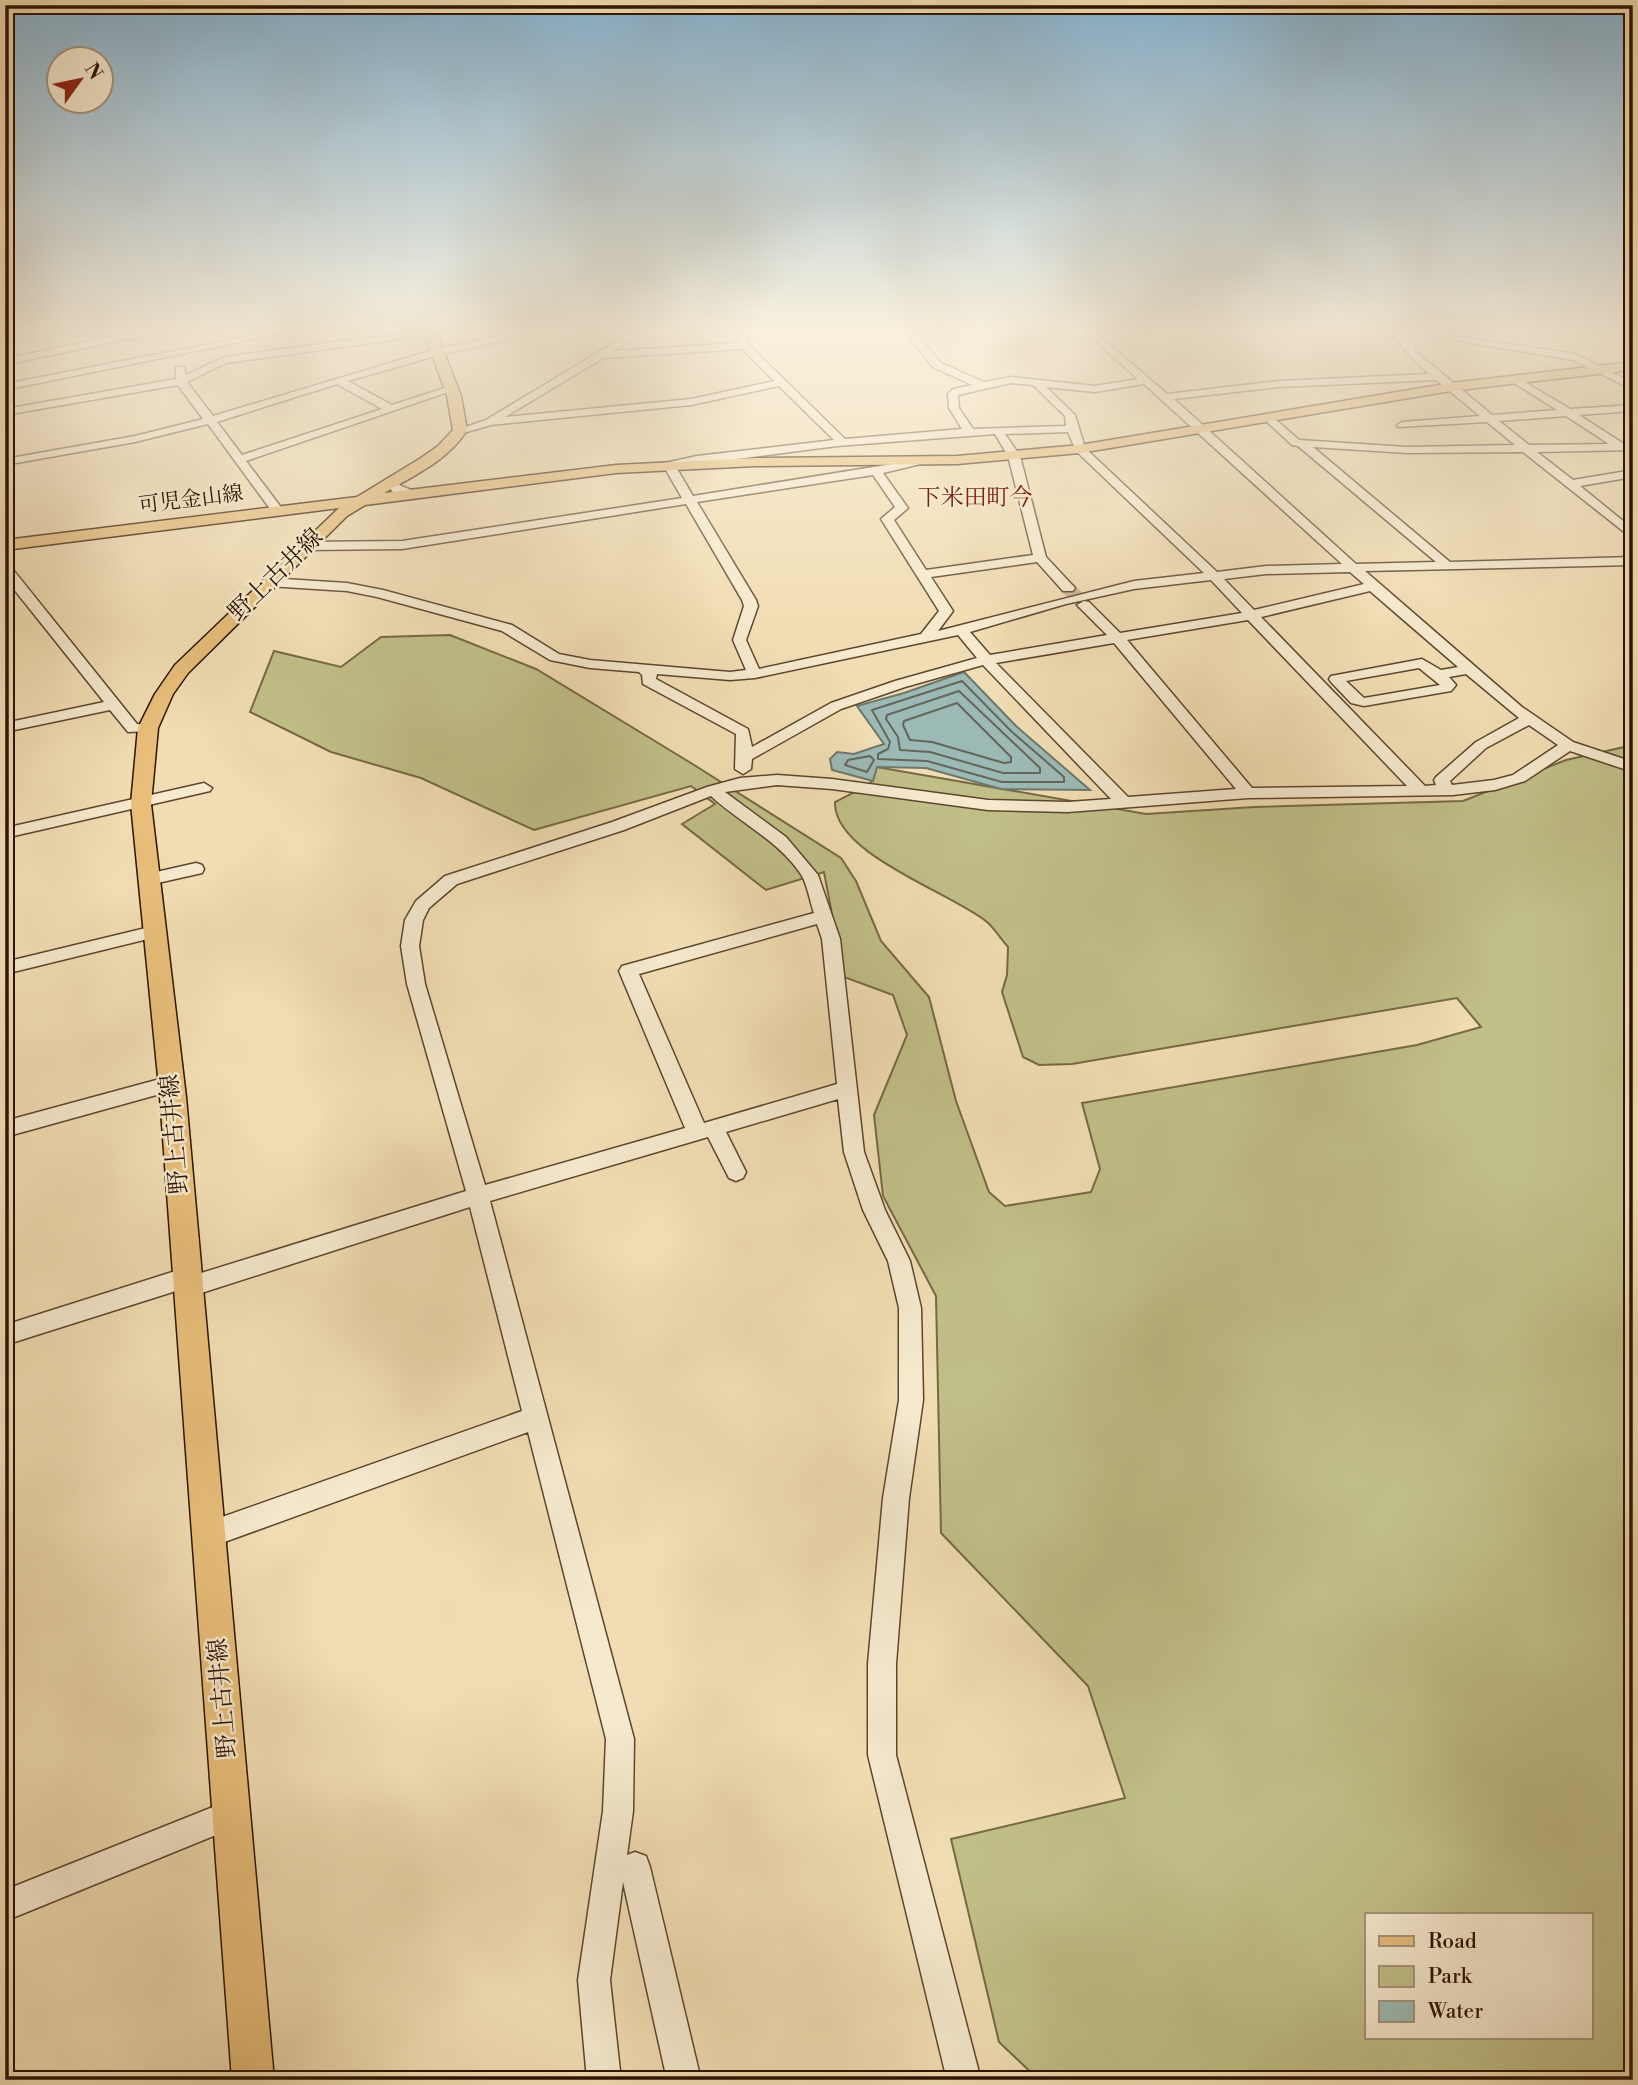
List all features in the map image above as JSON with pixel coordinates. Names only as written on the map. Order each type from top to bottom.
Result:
[{"type":"main road","points":[[401,487],[669,464],[1014,456],[1080,449],[1207,429]]},
{"type":"main road","name":"野上古井線","points":[[253,2080],[171,1083],[141,803],[148,728],[164,694],[181,669],[268,582],[359,499],[401,487],[427,461],[454,441],[460,431]]},
{"type":"main road","name":"可児金山線","points":[[5,545],[359,499]]},
{"type":"street","points":[[5,462],[135,439],[174,429]]},
{"type":"street","points":[[218,429],[277,510]]},
{"type":"street","points":[[241,459],[327,429]]},
{"type":"street","points":[[460,431],[466,429]]},
{"type":"street","points":[[829,429],[841,441]]},
{"type":"street","points":[[755,674],[743,654],[738,638],[751,607],[749,600],[669,464],[841,441],[968,430],[1061,429]]},
{"type":"street","points":[[1072,429],[1080,449],[1214,576],[1420,790]]},
{"type":"street","points":[[1281,429],[1296,443],[1407,450],[1627,447]]},
{"type":"street","points":[[1503,429],[1571,484],[1626,523],[1633,535]]},
{"type":"street","points":[[1595,429],[1627,447],[1633,454]]},
{"type":"street","points":[[1203,430],[1373,586],[1528,719],[1567,745],[1633,767]]},
{"type":"street","points":[[998,431],[1014,456],[1040,558],[1068,588]]},
{"type":"street","points":[[1303,444],[1445,563]]},
{"type":"street","points":[[307,546],[402,545],[876,471],[925,460]]},
{"type":"street","points":[[876,471],[902,508],[887,520],[946,611],[925,638]]},
{"type":"street","points":[[1571,484],[1633,473]]},
{"type":"street","points":[[923,574],[1040,558]]},
{"type":"street","points":[[268,582],[347,587],[378,593],[507,628],[555,657],[644,670],[730,676],[755,674],[961,630],[1108,589],[1266,570],[1445,563],[1633,561]]},
{"type":"street","points":[[5,569],[24,589],[133,729],[148,728]]},
{"type":"street","points":[[746,757],[805,721],[836,706],[900,684],[987,660],[1251,615],[1373,586]]},
{"type":"street","points":[[5,593],[24,589]]},
{"type":"street","points":[[1084,604],[1118,639],[1248,793]]},
{"type":"street","points":[[961,630],[1124,803]]},
{"type":"street","points":[[1438,675],[1449,685],[1447,688],[1364,702],[1356,700],[1336,679],[1422,663],[1438,675],[1469,669]]},
{"type":"street","points":[[644,670],[650,674],[648,681],[743,732],[746,757],[740,783]]},
{"type":"street","points":[[5,728],[113,705]]},
{"type":"street","points":[[1446,790],[1442,780],[1481,745],[1528,719]]},
{"type":"street","points":[[604,2080],[594,1980],[618,1811],[620,1739],[478,1196],[416,984],[410,946],[414,920],[422,905],[439,888],[452,880],[740,783],[777,780],[832,784],[988,805],[1068,807],[1248,793],[1446,790],[1495,785],[1519,778],[1567,745]]},
{"type":"street","points":[[5,834],[204,788]]},
{"type":"street","points":[[713,790],[735,810],[780,841],[810,875],[831,939],[854,1152],[874,1210],[899,1261],[910,1308],[911,1400],[896,1498],[882,1664],[882,1755],[964,2080]]},
{"type":"street","points":[[149,879],[197,869]]},
{"type":"street","points":[[736,1172],[705,1130],[628,971],[825,916]]},
{"type":"street","points":[[5,968],[154,932]]},
{"type":"street","points":[[5,1129],[171,1083]]},
{"type":"street","points":[[5,1335],[847,1089]]},
{"type":"street","points":[[208,1535],[536,1418]]},
{"type":"street","points":[[5,1906],[233,1814]]},
{"type":"street","points":[[635,1867],[684,2080]]},
{"type":"green space","points":[[450,635],[536,669],[841,858],[856,881],[881,941],[929,997],[956,1101],[989,1192],[1005,1206],[1091,1192],[1100,1169],[1082,1103],[1417,1045],[1481,1027],[1457,998],[1072,1064],[1039,1065],[1023,1057],[1002,992],[1007,975],[1008,947],[995,930],[970,911],[873,855],[853,839],[840,821],[835,802],[870,784],[877,767],[1146,814],[1254,807],[1463,801],[1566,760],[1633,745],[1633,2080],[1039,2080],[999,2042],[951,1839],[1125,1798],[1088,1686],[941,1533],[936,1296],[883,1196],[874,1115],[907,1035],[893,995],[844,977],[824,872],[766,890],[682,824],[715,804],[691,786],[534,830],[421,778],[331,752],[250,712],[274,651],[341,667],[381,637]]},
{"type":"water","points":[[964,672],[1016,726],[1090,790],[1001,789],[926,768],[877,767],[873,781],[832,770],[830,759],[837,752],[854,754],[884,744],[857,706]]},
{"type":"tunnel","points":[[1068,588],[1084,605]]},
{"type":"district","name":"下米田町今","points":[[975,498]]}]
